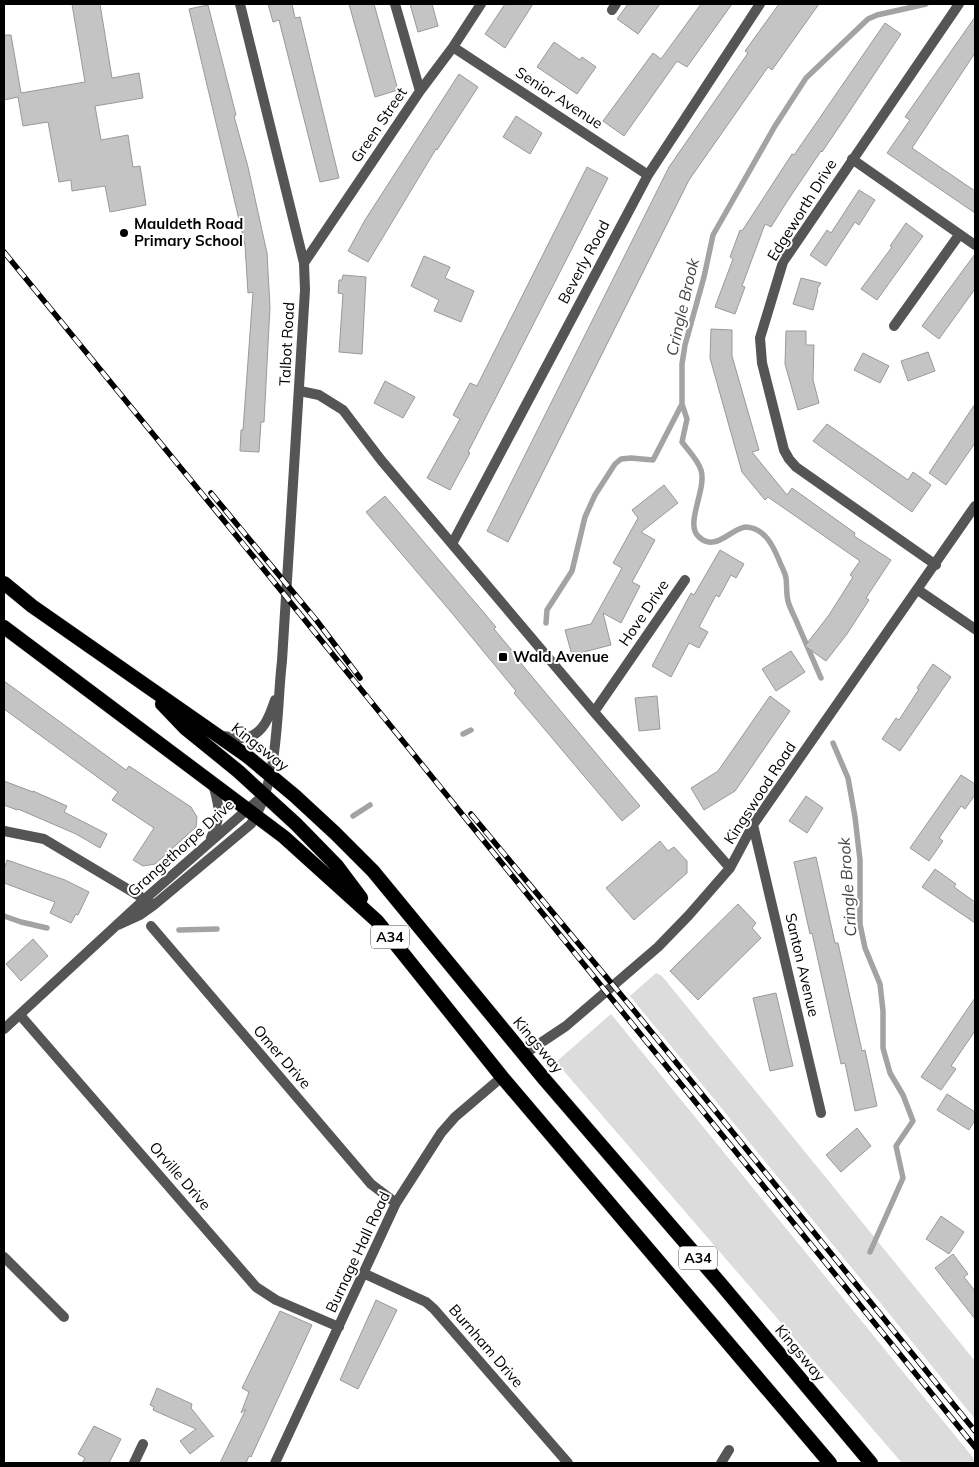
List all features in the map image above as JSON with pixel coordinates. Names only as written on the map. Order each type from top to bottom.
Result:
[{"type":"highway","name":"Kingsway","points":[[4,583],[32,606],[220,736],[270,774],[335,832],[373,871],[524,1054],[871,1463]]},
{"type":"highway","name":"Kingsway","points":[[4,626],[284,837],[377,921]]},
{"type":"highway","name":"Kingsway","points":[[144,684],[185,728],[238,771],[337,866],[377,921],[502,1077],[830,1463]]},
{"type":"street","name":"Talbot Road","points":[[240,4],[304,263],[306,290],[282,661],[278,692],[277,733],[270,774],[264,795],[252,813]]},
{"type":"street","points":[[395,4],[420,91]]},
{"type":"street","name":"Green Street","points":[[304,263],[481,4]]},
{"type":"street","name":"Beverly Road","points":[[452,544],[648,175],[760,4]]},
{"type":"street","name":"Edgeworth Drive","points":[[936,565],[796,466],[789,459],[784,450],[762,363],[760,338],[783,262],[958,4]]},
{"type":"street","name":"Senior Avenue","points":[[453,47],[648,175]]},
{"type":"street","points":[[852,159],[975,245]]},
{"type":"street","points":[[894,326],[959,235]]},
{"type":"street","points":[[300,391],[319,395],[343,410],[381,460],[594,712],[730,868]]},
{"type":"street","name":"Kingswood Road","points":[[524,1054],[566,1026],[658,947],[689,916],[730,868],[753,825],[936,565],[975,506]]},
{"type":"street","name":"Hove Drive","points":[[594,712],[685,580]]},
{"type":"street","points":[[918,590],[975,629]]},
{"type":"street","name":"Talbot Road","points":[[220,736],[244,738],[251,736],[262,728],[269,716],[278,692]]},
{"type":"street","points":[[210,842],[219,817],[218,802],[213,784]]},
{"type":"street","name":"Grangethorpe Drive","points":[[4,1029],[118,925],[140,915],[150,902],[210,842],[252,813]]},
{"type":"street","name":"Grangethorpe Drive","points":[[150,902],[244,831],[252,813]]},
{"type":"street","name":"Santon Avenue","points":[[753,825],[821,1113]]},
{"type":"street","points":[[4,831],[44,839],[150,902]]},
{"type":"street","name":"Omer Drive","points":[[151,926],[371,1184],[396,1203]]},
{"type":"street","name":"Orville Drive","points":[[20,1015],[256,1287],[276,1300],[339,1327]]},
{"type":"street","name":"Burnage Hall Road","points":[[275,1463],[396,1203],[450,1122],[502,1077]]},
{"type":"street","points":[[4,1257],[64,1317]]},
{"type":"street","name":"Burnham Drive","points":[[363,1273],[426,1302],[434,1309],[568,1463]]},
{"type":"street","points":[[134,1463],[143,1444]]},
{"type":"street","points":[[721,1463],[729,1450]]},
{"type":"shaded area","points":[[656,973],[662,976],[975,1361],[975,1419],[630,996]]},
{"type":"shaded area","points":[[611,1014],[975,1460],[975,1463],[902,1463],[556,1062]]},
{"type":"building","points":[[72,4],[100,4],[112,78],[139,73],[143,98],[95,106],[101,140],[128,135],[133,167],[140,166],[146,205],[110,212],[105,186],[72,191],[71,180],[59,182],[48,122],[23,126],[18,97],[4,100],[4,35],[11,35],[21,93],[85,82]]},
{"type":"building","points":[[268,4],[292,4],[295,18],[300,17],[339,178],[320,182],[279,20],[273,22]]},
{"type":"building","points":[[349,4],[374,4],[398,90],[375,97]]},
{"type":"building","points":[[410,4],[432,4],[438,26],[418,32]]},
{"type":"building","points":[[505,4],[533,4],[505,48],[485,34]]},
{"type":"building","points":[[628,4],[660,4],[638,34],[617,19]]},
{"type":"building","points":[[701,4],[732,4],[687,67],[677,61],[624,136],[603,121],[653,53],[661,59]]},
{"type":"building","points":[[779,4],[819,4],[772,70],[768,67],[689,180],[508,542],[487,531],[669,167],[748,53],[745,51]]},
{"type":"building","points":[[208,5],[236,115],[234,116],[248,167],[267,253],[270,307],[264,422],[261,422],[259,452],[240,451],[253,292],[248,293],[245,245],[189,9]]},
{"type":"building","points":[[975,17],[975,53],[912,148],[975,191],[975,213],[887,153],[910,120],[905,117]]},
{"type":"building","points":[[885,23],[901,34],[771,227],[765,224],[742,286],[745,287],[735,314],[715,307],[733,259],[730,257],[740,230],[742,231],[792,154],[794,155]]},
{"type":"building","points":[[554,42],[580,60],[582,57],[596,67],[577,94],[537,67]]},
{"type":"building","points":[[459,74],[478,87],[436,149],[368,262],[348,251],[365,220]]},
{"type":"building","points":[[516,116],[542,133],[530,154],[503,137]]},
{"type":"building","points":[[587,167],[608,178],[450,490],[427,478],[460,419],[453,415],[470,383],[477,386]]},
{"type":"building","points":[[859,190],[875,200],[859,225],[855,222],[826,266],[810,255],[827,230],[831,233]]},
{"type":"building","points":[[906,223],[923,236],[877,300],[861,289],[892,247],[890,246]]},
{"type":"building","points":[[975,254],[975,289],[939,339],[922,326]]},
{"type":"building","points":[[424,256],[450,267],[445,278],[474,291],[461,322],[434,311],[439,300],[411,286]]},
{"type":"building","points":[[343,275],[366,277],[362,354],[339,352],[343,294],[338,293],[339,280],[342,280]]},
{"type":"building","points":[[801,278],[821,283],[817,289],[813,310],[793,304]]},
{"type":"building","points":[[711,329],[732,330],[732,356],[759,450],[752,452],[787,495],[792,488],[855,533],[854,536],[891,560],[866,598],[869,600],[847,634],[826,661],[805,646],[829,615],[853,577],[850,575],[860,561],[768,497],[765,500],[742,472],[710,358]]},
{"type":"building","points":[[786,331],[806,331],[806,345],[814,345],[813,380],[819,403],[798,410],[785,364]]},
{"type":"building","points":[[928,352],[935,371],[908,381],[901,361]]},
{"type":"building","points":[[863,353],[889,366],[880,383],[854,370]]},
{"type":"building","points":[[385,381],[415,397],[403,418],[374,403]]},
{"type":"building","points":[[975,404],[975,443],[946,485],[929,473]]},
{"type":"building","points":[[827,424],[908,480],[913,472],[931,485],[912,512],[813,441]]},
{"type":"building","points":[[664,485],[678,503],[641,532],[655,540],[632,582],[640,586],[621,623],[603,613],[611,645],[572,655],[565,630],[591,624],[622,568],[613,563],[638,518],[632,510]]},
{"type":"building","points":[[385,496],[496,627],[494,629],[519,661],[640,806],[622,821],[514,693],[516,691],[451,612],[366,512]]},
{"type":"building","points":[[720,550],[744,564],[736,578],[731,575],[719,597],[716,595],[699,627],[708,632],[699,648],[689,643],[671,677],[652,666],[691,593],[694,595]]},
{"type":"building","points":[[791,651],[805,672],[776,691],[762,669]]},
{"type":"building","points":[[933,664],[951,677],[900,751],[882,739],[896,718],[899,720]]},
{"type":"building","points":[[4,681],[126,770],[129,766],[191,807],[197,817],[196,827],[155,864],[143,866],[133,860],[154,828],[112,800],[118,792],[4,709]]},
{"type":"building","points":[[657,696],[660,729],[639,731],[635,698]]},
{"type":"building","points":[[770,696],[790,711],[735,791],[704,810],[691,788],[718,771]]},
{"type":"building","points":[[961,775],[975,784],[975,795],[965,809],[961,806],[939,838],[943,841],[929,861],[910,848]]},
{"type":"building","points":[[4,781],[67,806],[64,812],[107,834],[100,848],[76,834],[18,809],[4,805]]},
{"type":"building","points":[[806,796],[823,808],[807,833],[789,821]]},
{"type":"building","points":[[660,841],[668,851],[674,847],[687,861],[687,873],[634,920],[606,888]]},
{"type":"building","points":[[816,857],[835,943],[838,943],[862,1051],[865,1050],[877,1106],[855,1111],[845,1063],[841,1064],[794,862]]},
{"type":"building","points":[[7,860],[65,880],[89,892],[78,915],[76,914],[71,923],[50,913],[55,902],[4,883],[4,870]]},
{"type":"building","points":[[935,869],[956,884],[954,887],[975,902],[975,923],[922,887]]},
{"type":"building","points":[[738,904],[756,923],[752,928],[761,938],[698,1000],[670,971]]},
{"type":"building","points":[[33,939],[48,956],[21,981],[6,964]]},
{"type":"building","points":[[776,993],[793,1066],[770,1071],[753,998]]},
{"type":"building","points":[[975,998],[975,1031],[951,1066],[956,1069],[941,1090],[921,1077]]},
{"type":"building","points":[[947,1094],[975,1112],[975,1120],[969,1130],[937,1110]]},
{"type":"building","points":[[857,1128],[871,1146],[841,1172],[826,1155]]},
{"type":"building","points":[[941,1216],[964,1232],[949,1254],[926,1239]]},
{"type":"building","points":[[953,1254],[968,1274],[964,1277],[975,1291],[975,1319],[935,1268]]},
{"type":"building","points":[[376,1300],[397,1310],[358,1389],[340,1380]]},
{"type":"building","points":[[280,1311],[312,1325],[251,1457],[249,1456],[246,1463],[220,1463],[246,1409],[241,1413],[249,1392],[242,1388]]},
{"type":"building","points":[[157,1388],[192,1404],[191,1408],[214,1437],[190,1454],[180,1441],[196,1429],[153,1410],[154,1407],[150,1405]]},
{"type":"building","points":[[94,1426],[121,1439],[109,1463],[82,1463],[85,1458],[78,1454]]},
{"type":"waterway","name":"Cringle Brook","points":[[821,678],[789,604],[785,574],[774,549],[763,534],[753,528],[746,527],[711,542],[704,541],[695,530],[695,514],[702,478],[698,463],[682,442],[687,419],[682,404],[682,364],[685,345],[704,277],[713,235],[775,126],[806,78],[868,19],[877,15],[926,4]]},
{"type":"waterway","points":[[546,623],[547,610],[572,571],[585,517],[595,495],[615,464],[621,459],[653,460],[682,404]]},
{"type":"waterway","points":[[463,734],[471,730]]},
{"type":"waterway","name":"Cringle Brook","points":[[833,743],[848,778],[855,817],[860,860],[860,924],[865,948],[880,984],[883,1011],[883,1048],[890,1073],[903,1095],[913,1121],[896,1146],[903,1178],[870,1252]]},
{"type":"waterway","points":[[353,816],[370,805]]},
{"type":"waterway","points":[[4,916],[47,928]]},
{"type":"waterway","points":[[179,930],[217,929]]},
{"type":"railway","points":[[4,252],[975,1447]]},
{"type":"railway","points":[[211,493],[317,621],[360,678]]},
{"type":"railway","points":[[471,814],[632,1008],[975,1431]]},
{"type":"place","name":"Mauldeth Road Primary School","points":[[124,233]]},
{"type":"place","name":"Wald Avenue","points":[[503,657]]}]
